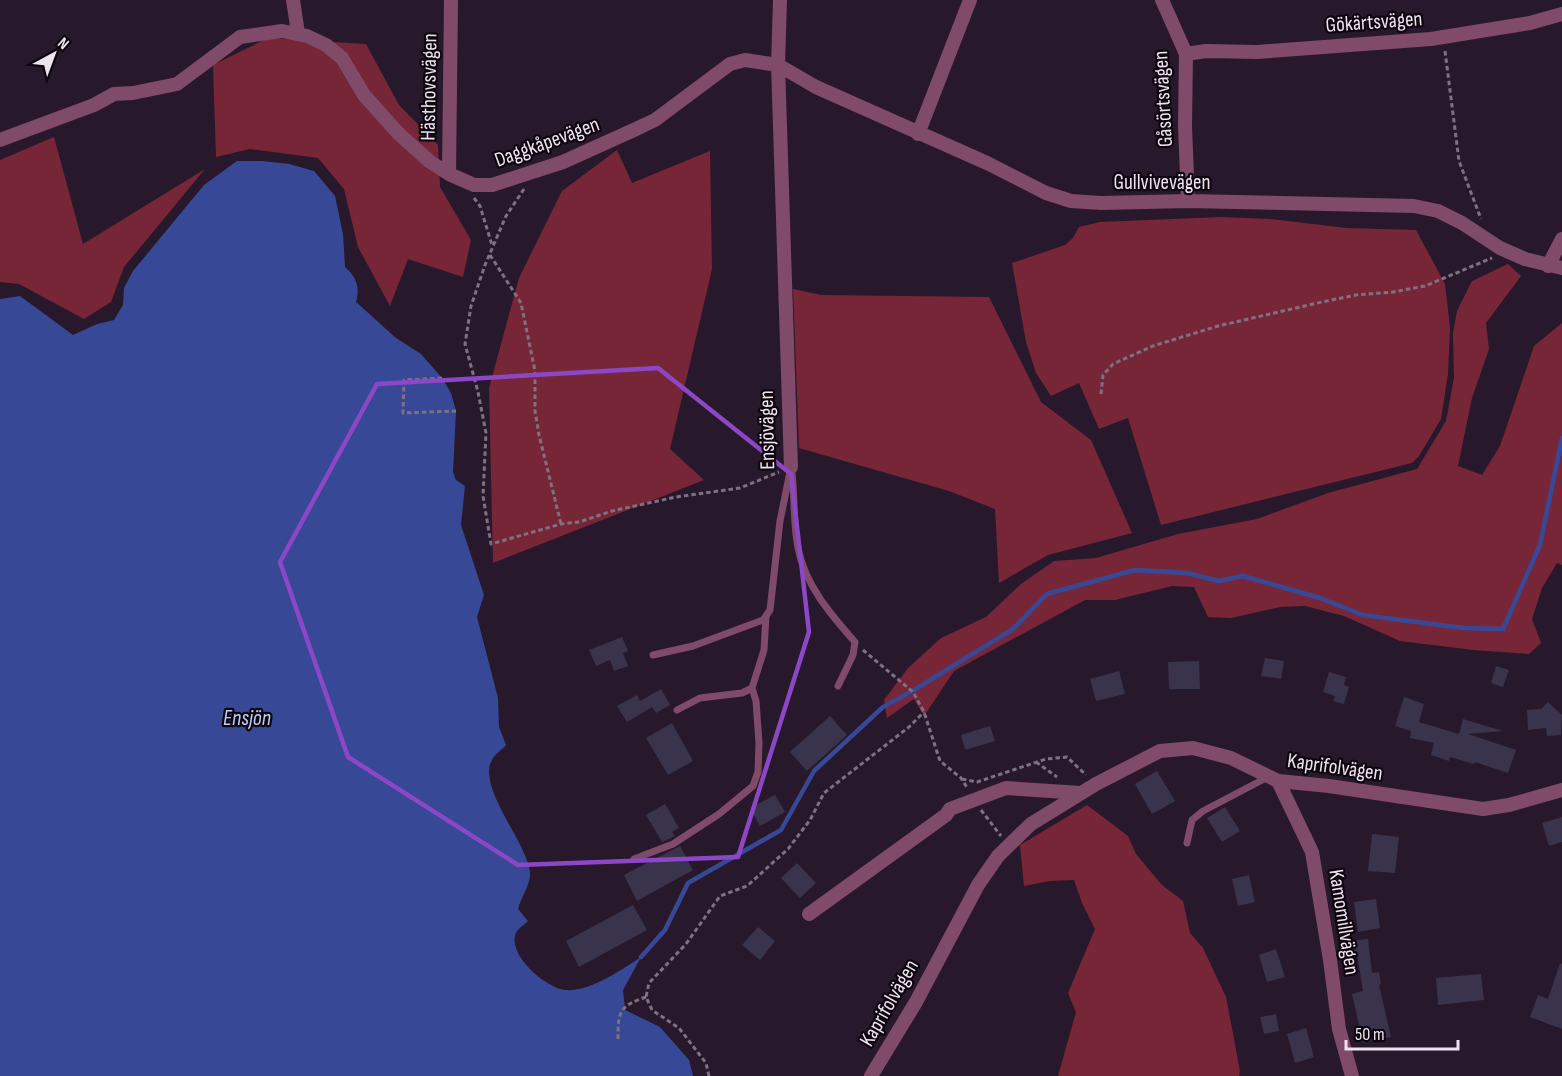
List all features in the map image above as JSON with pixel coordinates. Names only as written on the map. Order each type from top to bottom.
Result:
[{"type":"street","points":[[293,0],[298,33]]},
{"type":"street","name":"Hästhovsvägen","points":[[451,0],[454,177]]},
{"type":"street","name":"Ensjövägen","points":[[780,0],[778,65],[792,467]]},
{"type":"street","points":[[918,134],[970,0]]},
{"type":"street","name":"Gåsörtsvägen","points":[[1162,0],[1186,54],[1185,126],[1188,201]]},
{"type":"street","name":"Gökärtsvägen","points":[[1186,54],[1206,51],[1257,52],[1392,43],[1530,23],[1562,14]]},
{"type":"street","name":"Daggkåpevägen","points":[[0,140],[94,105],[114,94],[133,93],[177,84],[240,37],[282,31],[307,36],[326,45],[342,58],[364,95],[398,133],[429,161],[454,177],[474,185],[492,184],[572,158],[655,120],[730,64],[745,60],[778,65]]},
{"type":"street","name":"Gullvivevägen","points":[[778,65],[816,87],[987,163],[1046,193],[1071,201],[1414,206],[1438,211],[1462,223],[1500,248],[1525,259],[1555,267]]},
{"type":"street","points":[[1555,267],[1562,239]]},
{"type":"street","name":"Kaprifolvägen","points":[[871,1076],[916,1002],[978,885],[1008,845],[1031,824],[1096,784],[1160,750],[1193,748],[1231,758],[1273,779],[1483,809],[1509,805],[1562,789]]},
{"type":"street","name":"Kamomillvägen","points":[[1273,779],[1312,852],[1339,1029],[1352,1076]]},
{"type":"street","points":[[809,914],[946,815],[950,809],[1006,788],[1081,793]]},
{"type":"lane","name":"Ensjövägen","points":[[634,859],[673,844],[719,813],[753,786],[758,772],[759,743],[756,701],[752,688],[764,650],[766,616],[770,610],[780,521],[792,467]]},
{"type":"lane","points":[[792,467],[798,548],[803,567],[823,602],[855,642],[853,655],[838,687]]},
{"type":"lane","points":[[653,655],[693,646],[763,620],[766,616]]},
{"type":"lane","points":[[677,710],[700,698],[742,693],[752,688]]},
{"type":"lane","points":[[1187,843],[1192,820],[1203,811],[1273,779]]},
{"type":"path","points":[[1443,37],[1459,161],[1482,220]]},
{"type":"path","points":[[536,171],[506,216],[489,254],[471,306],[465,344],[486,433],[483,496],[491,544],[561,524],[579,522],[612,511],[676,497],[740,488],[792,467]]},
{"type":"path","points":[[454,177],[480,206],[493,246]]},
{"type":"path","points":[[1101,394],[1103,375],[1113,364],[1153,346],[1218,326],[1322,302],[1425,286],[1492,259],[1500,248]]},
{"type":"path","points":[[489,254],[521,303],[535,371],[535,411],[561,524]]},
{"type":"path","points":[[442,378],[404,380],[403,413],[456,411]]},
{"type":"path","points":[[855,642],[913,692],[924,712],[940,761],[961,778],[974,800],[1008,845]]},
{"type":"path","points":[[709,1076],[706,1063],[679,1028],[652,1010],[646,997],[649,983],[686,944],[720,896],[747,885],[788,849],[810,820],[824,793],[909,727],[924,712]]},
{"type":"path","points":[[961,778],[977,782],[1046,759],[1067,757],[1096,784]]},
{"type":"path","points":[[618,1039],[618,1017],[629,1003],[646,997]]},
{"type":"highlighted area","points":[[658,368],[791,474],[809,632],[738,857],[518,865],[348,757],[280,562],[377,384]]},
{"type":"shaded area","points":[[268,38],[366,44],[399,105],[438,145],[440,187],[471,240],[463,277],[408,259],[390,306],[358,247],[344,189],[318,158],[250,149],[216,157],[213,65]]},
{"type":"shaded area","points":[[54,137],[83,244],[205,169],[124,267],[111,302],[84,319],[19,284],[0,282],[0,160]]},
{"type":"shaded area","points":[[617,150],[632,183],[710,151],[712,269],[670,449],[704,480],[493,563],[489,388],[519,278],[562,191]]},
{"type":"shaded area","points":[[1221,217],[1270,219],[1347,228],[1416,230],[1445,284],[1450,327],[1448,374],[1441,419],[1419,456],[1412,463],[1161,525],[1128,418],[1099,429],[1079,383],[1051,396],[1036,373],[1026,342],[1012,263],[1065,245],[1073,238],[1079,227],[1100,222]]},
{"type":"shaded area","points":[[1508,264],[1521,276],[1486,323],[1489,349],[1472,398],[1458,466],[1482,475],[1500,446],[1534,346],[1562,323],[1562,565],[1557,563],[1542,588],[1532,619],[1541,643],[1529,654],[1400,641],[1344,616],[1305,606],[1280,607],[1231,618],[1208,617],[1194,587],[1172,586],[1115,600],[1085,600],[954,671],[924,716],[914,699],[887,718],[884,700],[908,668],[941,638],[986,617],[1021,584],[1054,561],[1096,558],[1178,534],[1257,519],[1328,493],[1417,469],[1446,421],[1454,378],[1453,333],[1457,311],[1472,281]]},
{"type":"shaded area","points":[[793,289],[821,295],[989,297],[1041,402],[1091,440],[1132,533],[1048,555],[999,583],[995,509],[949,491],[799,448]]},
{"type":"shaded area","points":[[1087,805],[1128,836],[1136,854],[1162,885],[1183,901],[1190,933],[1203,948],[1226,997],[1239,1076],[1058,1076],[1076,1012],[1068,993],[1095,929],[1074,880],[1050,881],[1024,886],[1020,845]]},
{"type":"water","name":"Ensjön","points":[[237,161],[289,164],[314,171],[335,196],[343,234],[345,267],[355,279],[358,292],[356,302],[396,338],[421,354],[442,378],[451,393],[456,411],[453,472],[456,480],[465,486],[461,525],[484,595],[477,617],[498,698],[499,727],[506,745],[493,758],[489,770],[491,784],[496,799],[521,847],[530,874],[529,883],[518,909],[528,921],[517,931],[516,949],[529,968],[538,976],[547,983],[565,990],[585,988],[595,984],[641,957],[623,990],[625,1010],[660,1027],[689,1060],[693,1076],[0,1076],[0,299],[20,296],[73,335],[97,324],[114,320],[123,305],[124,288],[133,271],[204,185]]},
{"type":"building","points":[[622,637],[628,651],[623,653],[628,666],[614,671],[610,660],[596,666],[589,650]]},
{"type":"building","points":[[1265,658],[1284,661],[1281,679],[1261,676]]},
{"type":"building","points":[[1199,661],[1200,689],[1169,689],[1168,662]]},
{"type":"building","points":[[1496,666],[1509,670],[1503,687],[1491,683]]},
{"type":"building","points":[[1119,671],[1125,694],[1096,701],[1090,679]]},
{"type":"building","points":[[1329,672],[1346,677],[1344,685],[1349,687],[1344,704],[1333,701],[1335,696],[1323,692]]},
{"type":"building","points":[[661,689],[670,705],[656,713],[652,707],[627,722],[617,706],[637,695],[640,701]]},
{"type":"building","points":[[1404,697],[1424,704],[1419,722],[1459,734],[1463,719],[1503,731],[1468,734],[1516,750],[1508,773],[1475,762],[1474,764],[1450,757],[1449,761],[1431,755],[1434,743],[1410,738],[1411,731],[1395,726]]},
{"type":"building","points":[[1548,702],[1562,715],[1561,735],[1547,736],[1546,728],[1528,730],[1527,710],[1541,709]]},
{"type":"building","points":[[830,716],[847,735],[807,771],[790,752]]},
{"type":"building","points":[[672,723],[693,761],[668,775],[646,738]]},
{"type":"building","points":[[990,726],[995,741],[965,750],[961,735]]},
{"type":"building","points":[[1157,771],[1175,801],[1152,814],[1135,784]]},
{"type":"building","points":[[775,795],[785,812],[760,826],[750,808]]},
{"type":"building","points":[[665,804],[679,828],[672,832],[675,836],[662,842],[646,815]]},
{"type":"building","points":[[1225,807],[1240,831],[1222,842],[1207,818]]},
{"type":"building","points":[[1562,817],[1562,842],[1549,846],[1542,823]]},
{"type":"building","points":[[1372,834],[1399,837],[1395,873],[1368,871]]},
{"type":"building","points":[[680,846],[693,870],[637,901],[624,875]]},
{"type":"building","points":[[797,863],[816,883],[800,898],[781,878]]},
{"type":"building","points":[[1249,875],[1255,902],[1238,906],[1232,879]]},
{"type":"building","points":[[1376,899],[1380,928],[1358,932],[1354,902]]},
{"type":"building","points":[[633,905],[647,930],[579,967],[566,941]]},
{"type":"building","points":[[758,927],[775,941],[760,960],[742,945]]},
{"type":"building","points":[[1368,939],[1372,973],[1379,972],[1381,984],[1379,985],[1391,1037],[1363,1043],[1352,994],[1363,991],[1357,954],[1351,955],[1349,941]]},
{"type":"building","points":[[1276,949],[1285,977],[1267,982],[1259,955]]},
{"type":"building","points":[[1560,963],[1562,964],[1562,1029],[1530,1017],[1538,995],[1548,999]]},
{"type":"building","points":[[1481,974],[1484,1000],[1438,1005],[1436,978]]},
{"type":"building","points":[[1276,1014],[1279,1031],[1264,1034],[1260,1017]]},
{"type":"building","points":[[1306,1028],[1314,1057],[1295,1063],[1287,1034]]},
{"type":"waterway","points":[[641,957],[665,930],[688,883],[781,830],[814,771],[883,707],[1013,629],[1047,594],[1135,570],[1187,573],[1219,581],[1243,576],[1320,598],[1363,615],[1463,628],[1503,629],[1540,545],[1562,438]]}]
